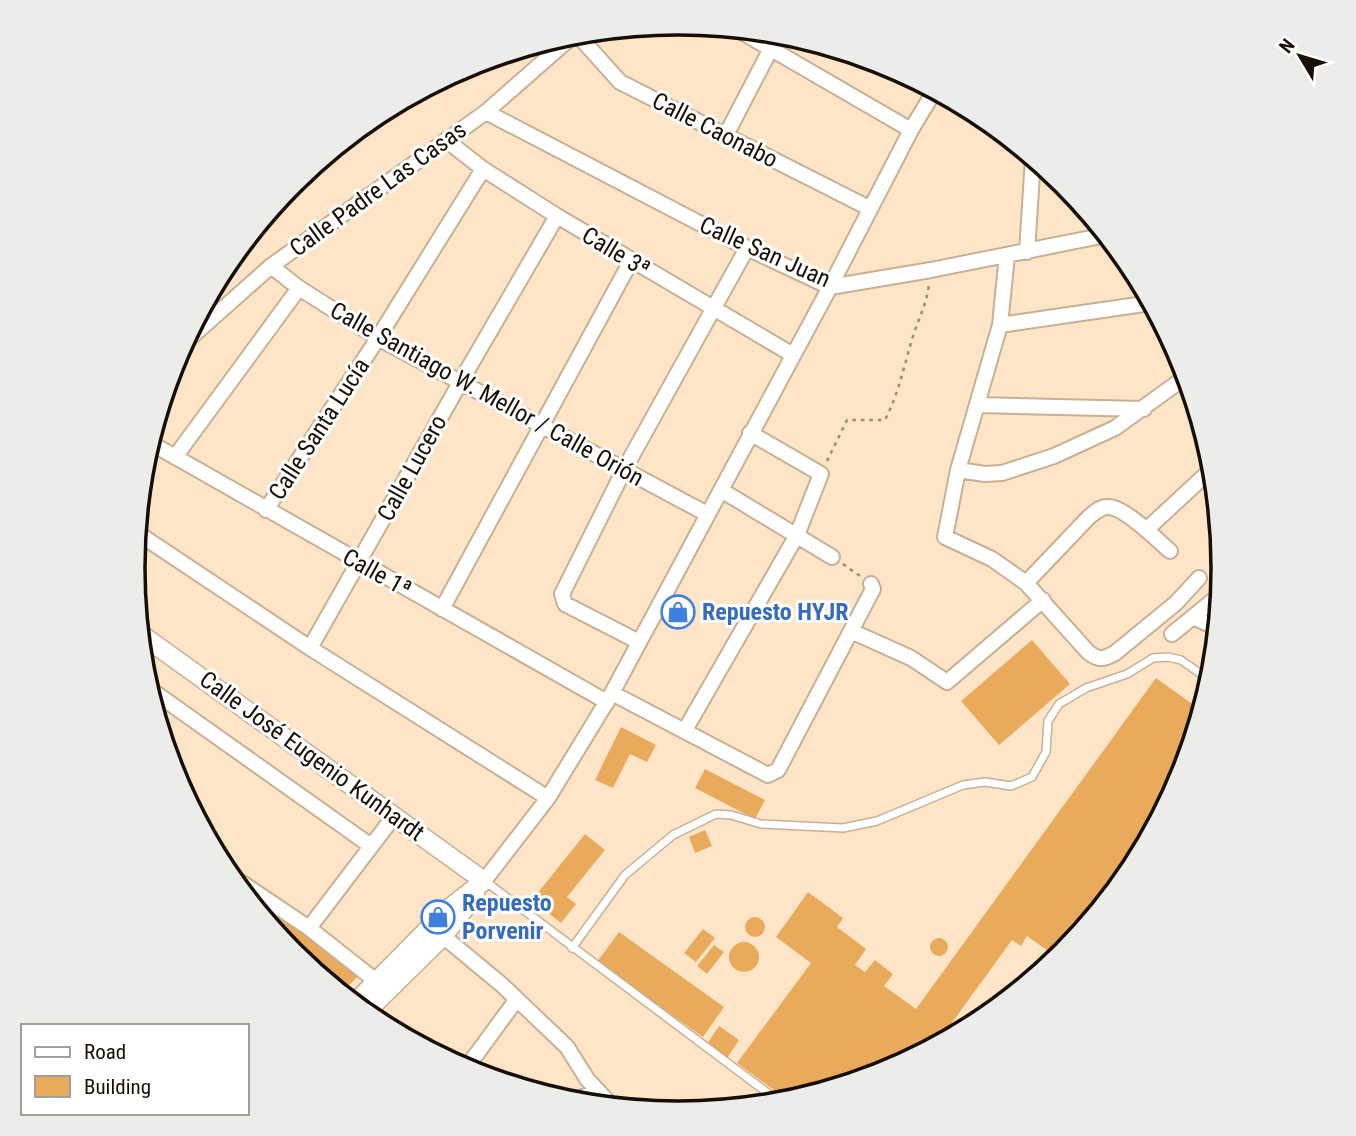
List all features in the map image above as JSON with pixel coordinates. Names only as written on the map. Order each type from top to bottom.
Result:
[{"type":"street","points":[[759,42],[911,130]]},
{"type":"street","name":"Calle Caonabo","points":[[585,43],[620,82],[869,208]]},
{"type":"street","points":[[726,135],[773,44]]},
{"type":"street","name":"Calle Padre Las Casas","points":[[203,327],[271,266],[486,112],[558,49]]},
{"type":"street","points":[[373,1005],[457,920],[548,798],[610,697],[830,287],[869,208],[930,98]]},
{"type":"street","name":"Calle San Juan","points":[[486,112],[747,248],[830,287],[1096,237]]},
{"type":"street","name":"Calle 3ª","points":[[446,140],[483,169],[557,216],[793,355]]},
{"type":"street","name":"Calle Santa Lucía","points":[[266,510],[378,338],[483,169]]},
{"type":"street","points":[[1027,251],[1032,170]]},
{"type":"street","name":"Calle Lucero","points":[[310,648],[557,216]]},
{"type":"street","points":[[639,642],[565,604],[562,594],[624,470],[747,248]]},
{"type":"street","points":[[1007,255],[1000,325],[958,470],[944,537],[992,559],[1026,583],[1097,659],[1104,659],[1115,653],[1176,603],[1199,578]]},
{"type":"street","points":[[442,609],[631,261]]},
{"type":"street","name":"Calle Santiago W. Mellor / Calle Orión","points":[[271,266],[299,288],[378,338],[707,514]]},
{"type":"street","points":[[175,457],[299,288]]},
{"type":"street","points":[[1000,325],[1141,305]]},
{"type":"street","points":[[958,470],[985,474],[1019,468],[1115,428],[1178,383]]},
{"type":"street","points":[[978,405],[1144,409]]},
{"type":"street","points":[[685,730],[797,535],[821,474],[750,432]]},
{"type":"street","name":"Calle 1ª","points":[[159,448],[442,609],[610,697],[685,730],[768,775],[778,770],[851,631]]},
{"type":"street","points":[[1146,530],[1203,477]]},
{"type":"street","points":[[721,490],[832,557]]},
{"type":"street","points":[[1026,583],[1098,509],[1109,506],[1120,510],[1170,551]]},
{"type":"street","points":[[146,538],[310,648],[548,798]]},
{"type":"street","points":[[872,584],[873,589],[851,631],[911,658],[947,682],[1043,600]]},
{"type":"street","points":[[1172,634],[1210,603]]},
{"type":"street","points":[[1192,617],[1208,624]]},
{"type":"street","name":"Calle José Eugenio Kunhardt","points":[[150,641],[484,881]]},
{"type":"street","points":[[161,697],[371,846]]},
{"type":"street","points":[[309,929],[395,815]]},
{"type":"street","points":[[361,996],[447,909],[484,881]]},
{"type":"street","points":[[255,892],[309,929],[376,981]]},
{"type":"street","points":[[443,936],[517,999],[569,1050],[587,1079],[601,1095]]},
{"type":"street","points":[[473,1059],[517,999]]},
{"type":"street","points":[[591,1093],[597,1091]]},
{"type":"lane","points":[[572,948],[625,874],[673,835],[716,814],[731,815],[761,824],[843,828],[877,821],[963,785],[985,782],[1011,786],[1032,777],[1046,752],[1048,721],[1059,704],[1086,688],[1128,674],[1153,658],[1181,660],[1201,674]]},
{"type":"lane","points":[[484,881],[767,1093]]},
{"type":"path","points":[[821,474],[846,420],[885,419],[894,402],[914,335],[928,300],[931,270]]},
{"type":"path","points":[[832,557],[872,584]]},
{"type":"building","points":[[1032,640],[1070,684],[999,745],[961,701]]},
{"type":"building","points":[[1156,678],[1193,705],[1170,772],[1140,835],[1101,892],[1048,951],[1027,936],[1021,946],[1012,940],[949,1027],[914,1046],[849,1073],[776,1092],[737,1063],[811,963],[776,937],[808,892],[843,918],[837,927],[866,949],[855,965],[865,972],[875,960],[893,974],[884,986],[916,1009]]},
{"type":"building","points":[[621,727],[656,745],[647,762],[630,754],[613,788],[595,780]]},
{"type":"building","points":[[705,769],[765,800],[755,819],[695,788]]},
{"type":"building","points":[[705,830],[712,846],[695,853],[689,837]]},
{"type":"building","points":[[585,834],[605,850],[567,897],[576,904],[561,923],[532,900]]},
{"type":"building","points":[[263,902],[363,971],[348,986],[301,945]]},
{"type":"building","points":[[751,917],[759,917],[765,927],[759,937],[751,937],[745,931],[745,923]]},
{"type":"building","points":[[703,929],[715,938],[696,962],[684,953]]},
{"type":"building","points":[[619,932],[724,1007],[703,1037],[597,962]]},
{"type":"building","points":[[935,938],[943,938],[948,947],[946,954],[935,956],[930,951],[930,943]]},
{"type":"building","points":[[744,942],[755,946],[759,957],[755,968],[744,972],[733,968],[729,957],[733,946]]},
{"type":"building","points":[[714,945],[724,952],[707,974],[697,966]]},
{"type":"building","points":[[719,1026],[739,1040],[727,1058],[707,1044]]},
{"type":"place","name":"Repuesto HYJR","points":[[678,612]]},
{"type":"place","name":"Repuesto Porvenir","points":[[438,917]]}]
